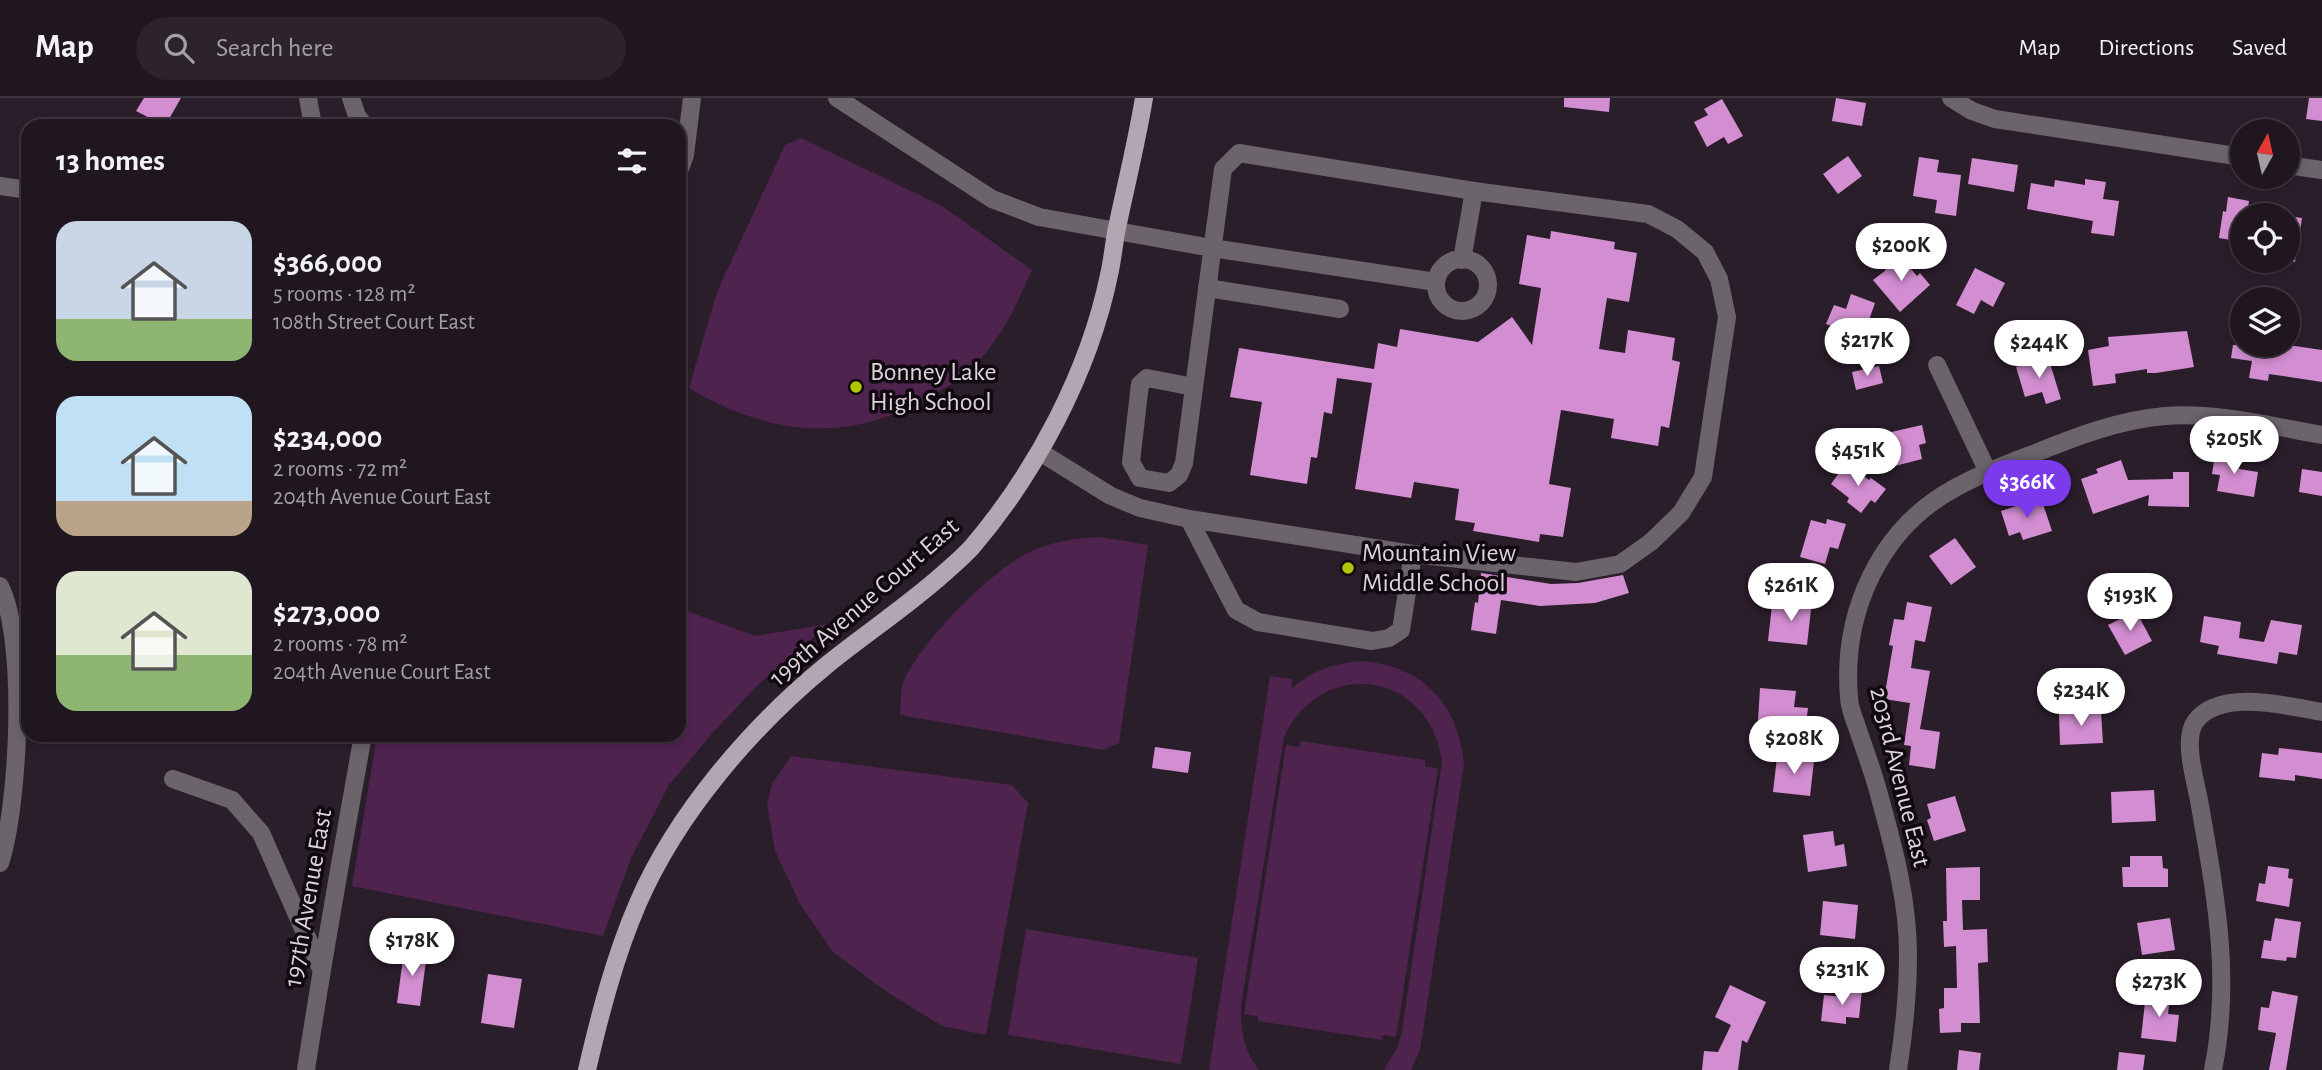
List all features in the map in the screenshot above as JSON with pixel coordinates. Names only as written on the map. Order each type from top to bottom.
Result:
[{"type":"main road","name":"199th Avenue Court East","points":[[587,1070],[593,1042],[638,902],[676,832],[712,781],[750,737],[826,666],[925,590],[970,550],[1040,452],[1076,376],[1094,330],[1109,275],[1144,98]]},
{"type":"street","points":[[308,98],[312,119]]},
{"type":"street","points":[[351,98],[359,119]]},
{"type":"street","points":[[686,147],[692,98]]},
{"type":"street","points":[[837,98],[992,200],[1039,217],[1212,248],[1436,282]]},
{"type":"street","points":[[1951,98],[1972,111],[1995,119],[2230,155]]},
{"type":"street","points":[[1040,452],[1111,496],[1140,508],[1189,519],[1413,554],[1576,572],[1620,564],[1651,542],[1681,513],[1703,477],[1727,317],[1719,279],[1705,253],[1677,229],[1648,214],[1474,191],[1239,153],[1223,169],[1184,463],[1179,475],[1169,483],[1140,478],[1131,462],[1140,384],[1147,379],[1194,387]]},
{"type":"street","points":[[2300,166],[2322,170]]},
{"type":"street","points":[[0,186],[21,189]]},
{"type":"street","points":[[1462,260],[1474,191]]},
{"type":"street","points":[[1462,260],[1473,262],[1485,273],[1488,289],[1481,303],[1466,311],[1451,309],[1439,298],[1436,282],[1443,268],[1462,260]]},
{"type":"street","points":[[1207,288],[1340,309]]},
{"type":"street","points":[[1937,366],[1988,472]]},
{"type":"street","name":"203rd Avenue East","points":[[1898,1070],[1903,1037],[1908,953],[1904,904],[1883,807],[1849,700],[1848,645],[1862,594],[1878,561],[1897,535],[1920,511],[1942,496],[1988,472],[2104,428],[2164,416],[2224,419],[2322,435]]},
{"type":"street","points":[[1189,519],[1236,610],[1258,622],[1360,639],[1389,638],[1401,630],[1413,554]]},
{"type":"street","points":[[0,586],[6,598],[16,667],[14,782],[8,837],[0,863]]},
{"type":"street","points":[[2213,1070],[2220,1031],[2223,964],[2218,911],[2189,738],[2194,724],[2207,712],[2236,702],[2265,702],[2322,712]]},
{"type":"street","name":"197th Avenue East","points":[[306,1070],[362,742]]},
{"type":"street","points":[[173,779],[232,800],[261,833],[321,970]]},
{"type":"shaded area","points":[[801,138],[942,206],[1032,270],[1004,327],[970,369],[927,399],[866,423],[836,428],[777,424],[748,416],[689,388],[717,292],[785,145]]},
{"type":"shaded area","points":[[1100,537],[1148,545],[1119,743],[1103,750],[900,715],[903,683],[912,667],[941,628],[978,590],[1032,551],[1065,541]]},
{"type":"shaded area","points":[[686,611],[755,636],[829,624],[762,681],[715,730],[669,785],[631,858],[603,936],[352,886],[376,742],[686,742]]},
{"type":"shaded area","points":[[1361,661],[1402,670],[1419,679],[1445,706],[1461,742],[1464,764],[1420,1050],[1411,1070],[1384,1070],[1398,1046],[1402,1031],[1442,762],[1434,732],[1418,709],[1397,693],[1373,685],[1348,685],[1323,694],[1301,711],[1284,737],[1241,1006],[1244,1040],[1259,1070],[1209,1070],[1270,676],[1292,679],[1292,688],[1324,669]]},
{"type":"shaded area","points":[[1301,741],[1425,760],[1425,766],[1438,769],[1396,1037],[1383,1035],[1382,1040],[1258,1021],[1258,1016],[1244,1014],[1286,745],[1300,747]]},
{"type":"shaded area","points":[[791,756],[1012,785],[1028,803],[986,1035],[942,1026],[887,992],[833,952],[800,904],[775,851],[767,804],[772,784]]},
{"type":"shaded area","points":[[1026,929],[1198,958],[1181,1064],[1008,1035]]},
{"type":"building","points":[[144,98],[181,98],[169,119],[151,119],[136,111]]},
{"type":"building","points":[[1564,98],[1610,98],[1609,112],[1564,107]]},
{"type":"building","points":[[1836,98],[1866,103],[1862,126],[1832,121]]},
{"type":"building","points":[[2309,98],[2322,98],[2322,121],[2306,119]]},
{"type":"building","points":[[1722,99],[1743,136],[1728,144],[1724,137],[1707,147],[1694,122],[1708,115],[1704,109]]},
{"type":"building","points":[[1848,156],[1862,176],[1838,194],[1823,174]]},
{"type":"building","points":[[1919,157],[1939,160],[1937,172],[1961,175],[1956,216],[1935,213],[1937,200],[1913,196]]},
{"type":"building","points":[[1972,158],[2018,165],[2014,192],[1968,184]]},
{"type":"building","points":[[2085,179],[2106,182],[2103,199],[2119,201],[2114,236],[2091,233],[2093,221],[2027,209],[2031,183],[2054,187],[2055,180],[2085,185]]},
{"type":"building","points":[[2228,197],[2249,201],[2230,203],[2230,240],[2219,238],[2223,211],[2226,212]]},
{"type":"building","points":[[1551,231],[1615,242],[1614,249],[1637,253],[1629,302],[1607,298],[1599,349],[1625,353],[1628,330],[1675,338],[1672,360],[1680,362],[1669,428],[1661,426],[1658,446],[1611,438],[1614,419],[1561,410],[1549,484],[1571,488],[1563,537],[1540,534],[1539,542],[1473,531],[1475,523],[1455,520],[1459,489],[1414,482],[1411,498],[1355,489],[1372,383],[1337,378],[1332,414],[1324,412],[1317,458],[1311,457],[1307,484],[1250,475],[1262,402],[1230,397],[1239,348],[1374,369],[1378,343],[1397,347],[1400,329],[1478,342],[1512,317],[1532,345],[1541,288],[1519,284],[1527,235],[1550,239]]},
{"type":"building","points":[[1898,254],[1917,276],[1920,273],[1930,285],[1900,312],[1873,280],[1886,270],[1883,267]]},
{"type":"building","points":[[1975,268],[2005,283],[1993,307],[1981,300],[1974,314],[1956,305]]},
{"type":"building","points":[[1851,294],[1875,303],[1868,323],[1874,326],[1867,344],[1845,336],[1847,332],[1826,324],[1834,305],[1846,309]]},
{"type":"building","points":[[2187,331],[2194,367],[2156,373],[2147,373],[2147,369],[2115,374],[2116,383],[2093,386],[2088,350],[2109,346],[2108,337]]},
{"type":"building","points":[[2300,347],[2322,350],[2322,382],[2269,374],[2268,381],[2249,378],[2252,361],[2231,358],[2300,357]]},
{"type":"building","points":[[2048,357],[2061,399],[2046,404],[2042,392],[2025,397],[2016,367]]},
{"type":"building","points":[[1879,366],[1883,383],[1856,390],[1852,372]]},
{"type":"building","points":[[1922,425],[1926,443],[1919,445],[1922,459],[1895,466],[1887,433]]},
{"type":"building","points":[[2215,454],[2241,458],[2239,469],[2258,472],[2254,497],[2217,491],[2220,475],[2212,474]]},
{"type":"building","points":[[2121,460],[2128,480],[2173,479],[2173,472],[2189,472],[2189,507],[2148,506],[2149,495],[2093,514],[2081,479],[2098,473],[2096,469]]},
{"type":"building","points":[[1846,463],[1886,489],[1875,503],[1871,500],[1861,513],[1847,502],[1849,498],[1831,484]]},
{"type":"building","points":[[2302,469],[2322,472],[2322,496],[2299,492]]},
{"type":"building","points":[[2041,498],[2052,531],[2023,540],[2020,532],[2009,536],[2001,511]]},
{"type":"building","points":[[1827,519],[1846,524],[1838,549],[1830,547],[1825,564],[1800,557],[1811,520],[1826,524]]},
{"type":"building","points":[[1955,538],[1976,567],[1951,585],[1929,556]]},
{"type":"building","points":[[1481,573],[1551,584],[1578,583],[1623,575],[1629,593],[1595,603],[1540,606],[1501,600],[1496,634],[1471,630],[1475,602],[1478,603]]},
{"type":"building","points":[[1793,599],[1812,601],[1807,645],[1768,641],[1772,605],[1792,607]]},
{"type":"building","points":[[1907,602],[1932,607],[1925,642],[1915,640],[1911,668],[1930,671],[1920,729],[1940,732],[1935,769],[1909,765],[1911,746],[1904,745],[1910,703],[1884,699],[1893,646],[1889,645],[1894,619],[1904,620]]},
{"type":"building","points":[[2136,611],[2152,641],[2125,655],[2108,625]]},
{"type":"building","points":[[2204,616],[2241,622],[2239,638],[2264,642],[2271,620],[2302,625],[2297,655],[2279,652],[2277,664],[2217,654],[2219,646],[2200,642]]},
{"type":"building","points":[[1760,688],[1796,691],[1794,707],[1808,708],[1806,725],[1758,721]]},
{"type":"building","points":[[2101,711],[2103,743],[2060,745],[2059,713]]},
{"type":"building","points":[[1155,747],[1191,752],[1188,773],[1152,768]]},
{"type":"building","points":[[2279,748],[2322,753],[2322,779],[2295,775],[2295,781],[2259,777],[2262,753],[2278,755]]},
{"type":"building","points":[[1777,757],[1814,761],[1810,796],[1773,792]]},
{"type":"building","points":[[2154,790],[2156,821],[2112,823],[2111,792]]},
{"type":"building","points":[[1955,796],[1966,831],[1934,841],[1927,820],[1931,818],[1927,804]]},
{"type":"building","points":[[1833,831],[1835,846],[1844,844],[1847,866],[1808,872],[1803,835]]},
{"type":"building","points":[[2130,856],[2162,856],[2163,868],[2168,869],[2168,887],[2123,887],[2122,867],[2130,867]]},
{"type":"building","points":[[2268,866],[2289,869],[2288,878],[2293,879],[2289,907],[2256,901],[2259,883],[2265,884]]},
{"type":"building","points":[[1980,867],[1980,900],[1962,900],[1963,930],[1987,929],[1988,962],[1978,963],[1980,1023],[1961,1023],[1961,1032],[1940,1033],[1939,1009],[1944,1008],[1944,988],[1957,988],[1956,946],[1944,947],[1943,921],[1947,921],[1946,868]]},
{"type":"building","points":[[1823,901],[1858,905],[1855,939],[1820,935]]},
{"type":"building","points":[[2170,918],[2175,950],[2142,955],[2137,923]]},
{"type":"building","points":[[2275,918],[2301,922],[2296,958],[2287,957],[2286,961],[2261,958],[2264,940],[2271,941]]},
{"type":"building","points":[[404,951],[427,953],[420,1006],[397,1003]]},
{"type":"building","points":[[488,974],[522,979],[514,1028],[481,1023]]},
{"type":"building","points":[[1730,985],[1766,1002],[1747,1043],[1742,1040],[1738,1070],[1702,1070],[1704,1051],[1718,1052],[1731,1025],[1715,1017]]},
{"type":"building","points":[[1844,989],[1862,990],[1859,1018],[1846,1017],[1846,1024],[1821,1021],[1824,995],[1843,997]]},
{"type":"building","points":[[2272,991],[2298,996],[2286,1070],[2269,1070],[2276,1033],[2258,1030],[2261,1007],[2269,1008]]},
{"type":"building","points":[[2146,993],[2170,996],[2168,1014],[2179,1015],[2176,1042],[2141,1038]]},
{"type":"building","points":[[1959,1050],[1981,1053],[1979,1070],[1957,1070]]},
{"type":"building","points":[[2119,1052],[2145,1055],[2143,1070],[2117,1070]]},
{"type":"place","name":"Bonney Lake High School","points":[[856,387]]},
{"type":"place","name":"Mountain View Middle School","points":[[1348,568]]}]
